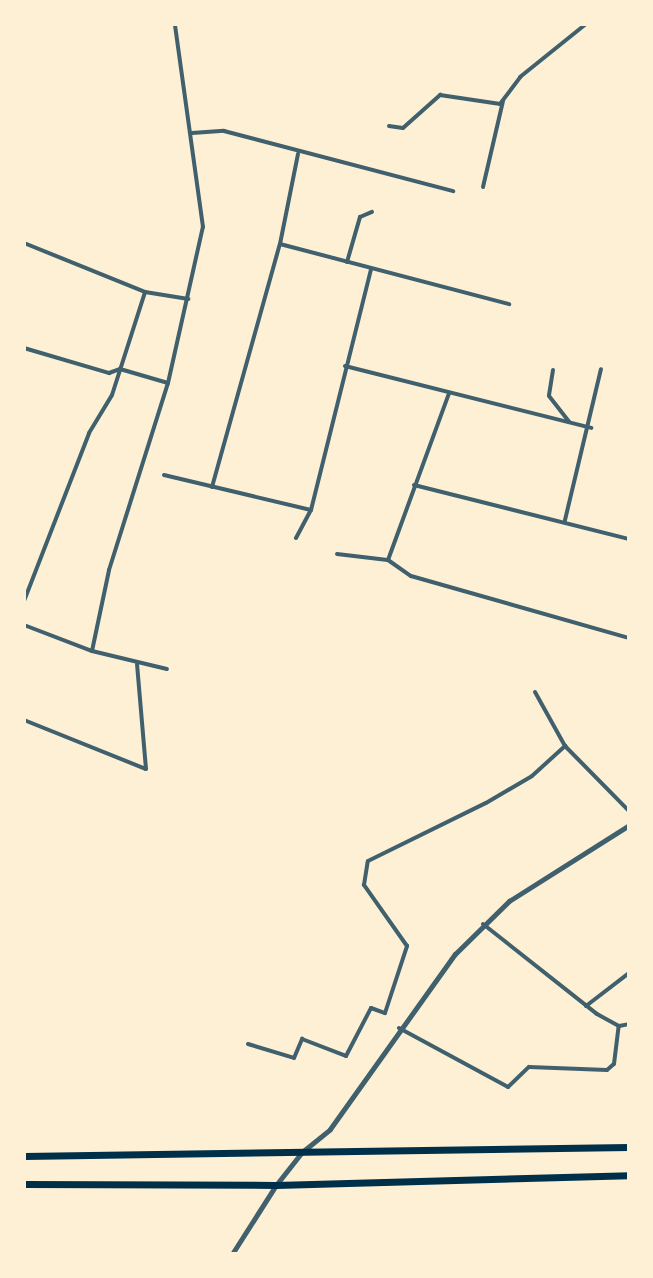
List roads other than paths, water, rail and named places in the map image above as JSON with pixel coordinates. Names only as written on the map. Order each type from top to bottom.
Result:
[{"type":"highway","points":[[24,1156],[629,1147]]},
{"type":"highway","points":[[24,1184],[276,1185],[629,1175]]},
{"type":"street","points":[[92,651],[109,570],[168,383],[203,227],[175,24]]},
{"type":"street","points":[[389,126],[403,128],[440,95],[500,104],[520,77],[586,24]]},
{"type":"street","points":[[483,187],[492,131],[504,98]]},
{"type":"street","points":[[192,133],[224,131],[298,154],[453,191]]},
{"type":"street","points":[[212,487],[280,244],[298,154]]},
{"type":"street","points":[[347,262],[360,217],[372,212]]},
{"type":"street","points":[[24,243],[145,292],[188,299]]},
{"type":"street","points":[[280,244],[509,304]]},
{"type":"street","points":[[296,538],[311,510],[371,269]]},
{"type":"street","points":[[24,601],[120,369],[145,292]]},
{"type":"street","points":[[25,350],[109,373],[120,369],[168,383]]},
{"type":"street","points":[[345,366],[591,428]]},
{"type":"street","points":[[565,520],[591,428],[588,416],[601,369]]},
{"type":"street","points":[[553,370],[549,396],[569,422]]},
{"type":"street","points":[[388,560],[450,393]]},
{"type":"street","points":[[164,475],[311,510]]},
{"type":"street","points":[[414,485],[565,520],[629,539]]},
{"type":"street","points":[[337,554],[388,560],[411,576],[629,638]]},
{"type":"street","points":[[24,625],[92,651],[167,669]]},
{"type":"street","points":[[24,720],[146,769],[137,664]]},
{"type":"street","points":[[535,692],[565,746],[629,811]]},
{"type":"street","points":[[248,1044],[294,1058],[302,1039],[346,1056],[371,1008],[385,1013],[407,946],[364,885],[368,861],[486,803],[532,776],[565,746]]},
{"type":"street","points":[[232,1254],[276,1185],[302,1152],[330,1129],[399,1028],[483,924],[572,858],[629,825]]},
{"type":"street","points":[[483,924],[586,1006],[619,1026],[629,1024]]},
{"type":"street","points":[[586,1006],[629,973]]},
{"type":"street","points":[[399,1028],[508,1087],[529,1067],[607,1070],[614,1064],[619,1026]]}]
